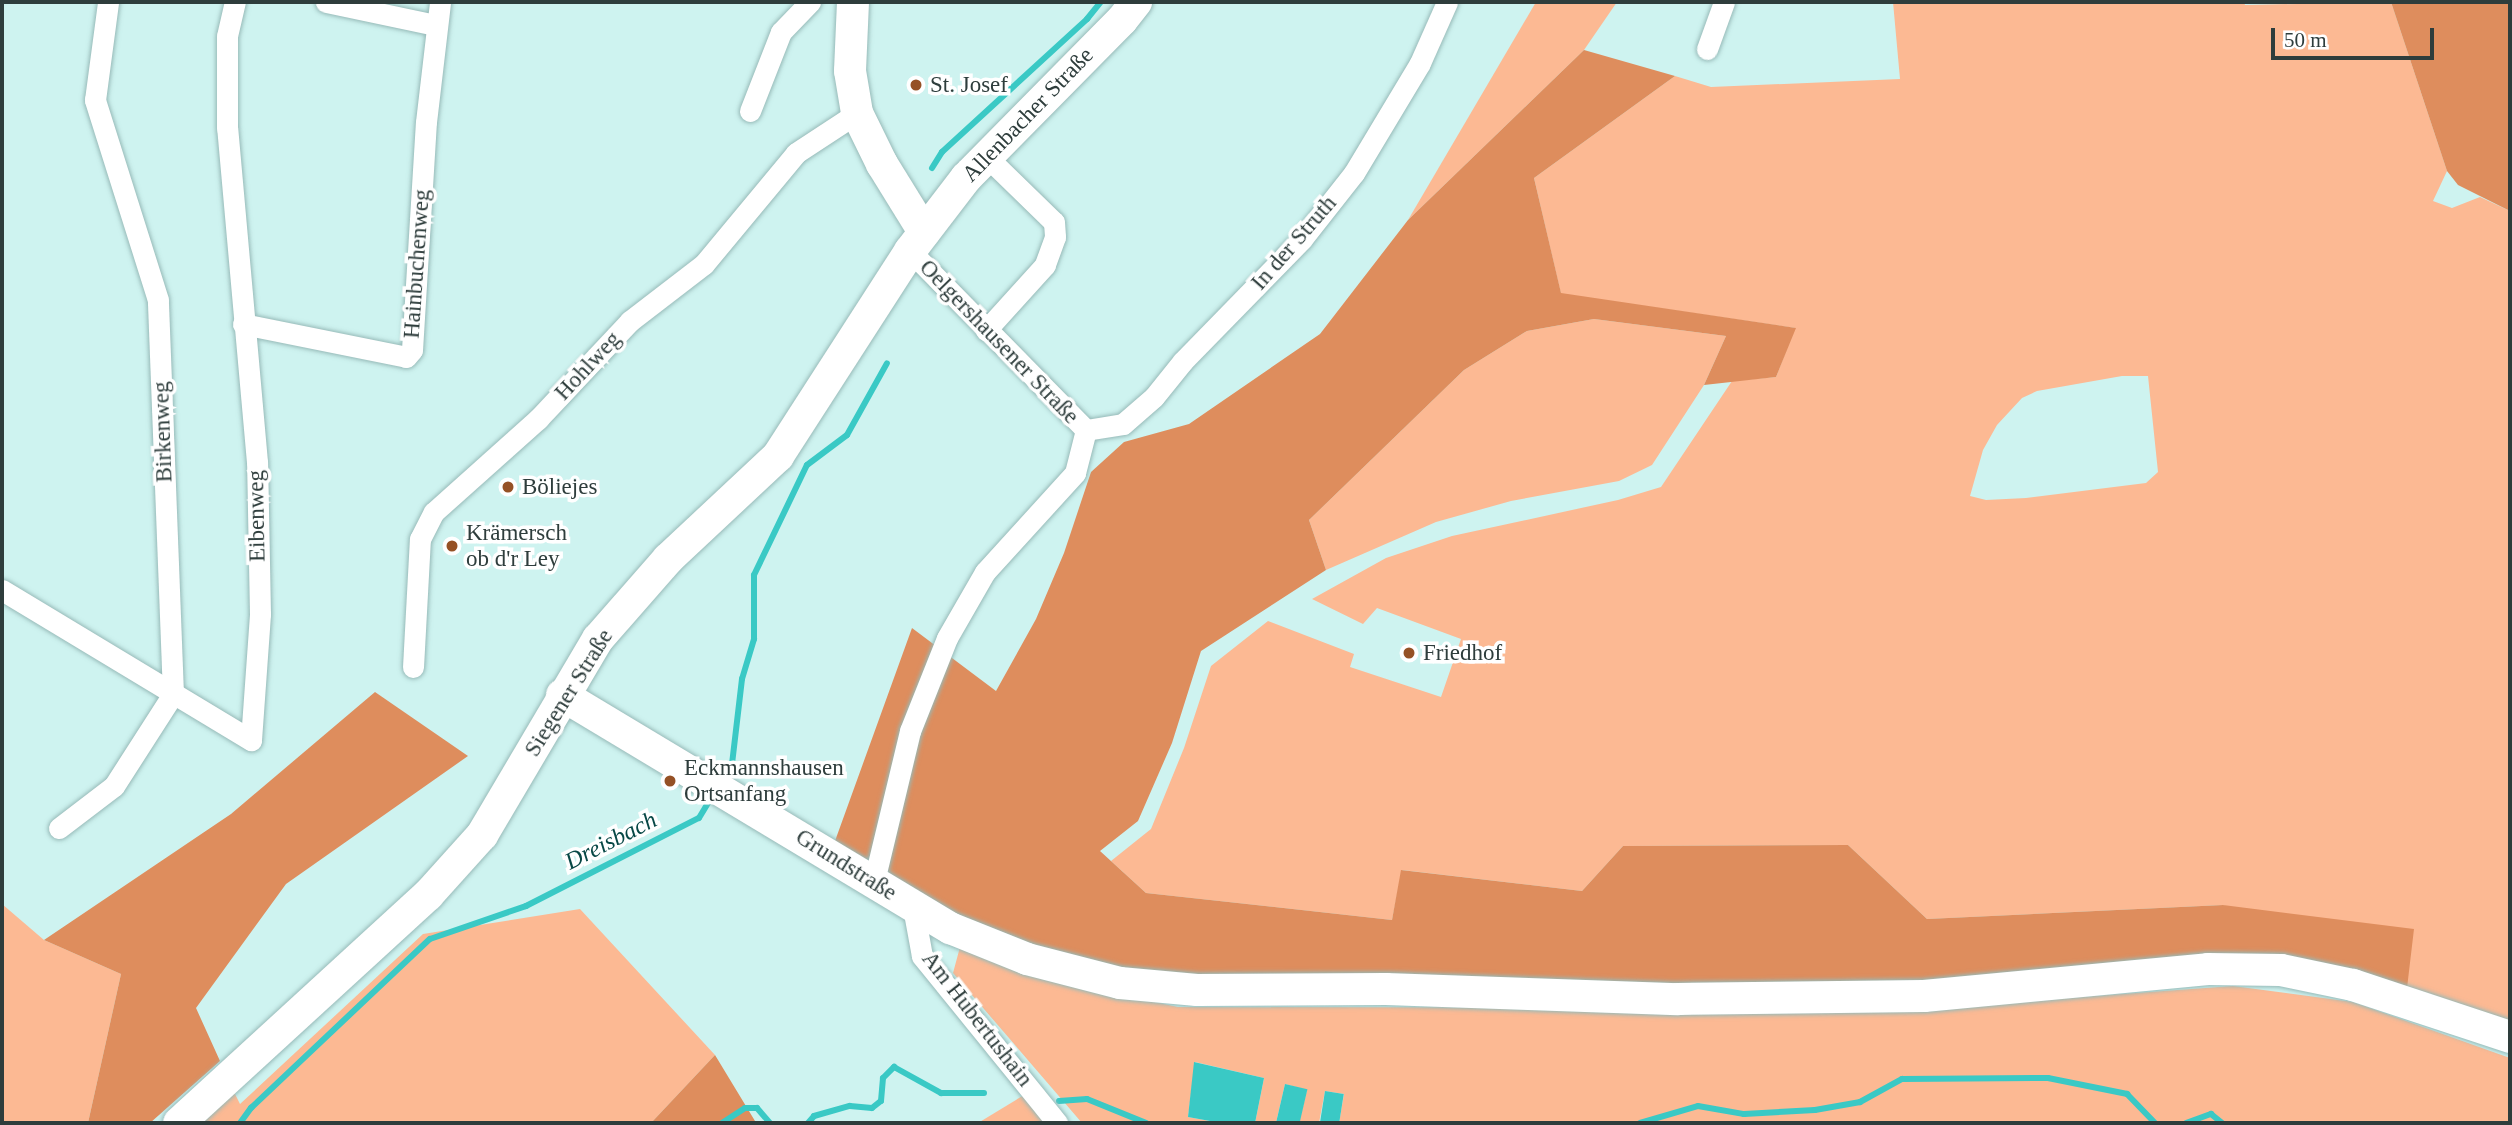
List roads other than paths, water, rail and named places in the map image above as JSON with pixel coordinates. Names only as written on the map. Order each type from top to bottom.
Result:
[{"type":"main road","name":"Allenbacher Straße","points":[[917,241],[985,155],[1122,20],[1136,2]]},
{"type":"main road","points":[[847,4],[850,71],[857,113],[917,241]]},
{"type":"main road","name":"Siegener Straße","points":[[179,1123],[428,895],[482,835],[562,695],[598,639],[668,559],[778,456],[917,241]]},
{"type":"main road","name":"Grundstraße","points":[[562,695],[950,928],[1027,958],[1120,983],[1197,990],[1386,989],[1678,999],[1924,996],[2208,969],[2281,970],[2353,985],[2510,1037]]},
{"type":"street","name":"Birkenweg","points":[[108,2],[95,100],[158,300],[173,694]]},
{"type":"street","name":"Eibenweg","points":[[2,590],[251,740],[260,614],[257,476],[227,128],[227,36],[234,2]]},
{"type":"street","points":[[326,2],[435,25]]},
{"type":"street","name":"Hainbuchenweg","points":[[243,324],[406,358],[412,350],[435,25],[440,2]]},
{"type":"street","points":[[750,111],[781,32],[810,2]]},
{"type":"street","name":"In der Struth","points":[[1086,430],[1122,424],[1154,397],[1183,361],[1302,239],[1354,173],[1420,63],[1447,2]]},
{"type":"street","points":[[1707,49],[1724,2]]},
{"type":"street","name":"Hohlweg","points":[[413,667],[420,539],[434,512],[538,419],[630,321],[704,264],[796,153],[857,113]]},
{"type":"street","points":[[985,155],[1054,222],[1055,237],[1045,265],[986,330]]},
{"type":"street","name":"Oelgershausener Straße","points":[[874,881],[910,731],[947,638],[985,572],[1075,473],[1086,430],[986,330],[917,241]]},
{"type":"street","points":[[59,828],[114,786],[173,694]]},
{"type":"street","name":"Am Hubertushain","points":[[913,907],[922,956],[1057,1123]]},
{"type":"water","points":[[1194,1062],[1264,1078],[1255,1123],[1221,1123],[1188,1117]]},
{"type":"water","points":[[1285,1084],[1307,1089],[1300,1123],[1276,1123]]},
{"type":"water","points":[[1325,1091],[1344,1094],[1339,1123],[1320,1123]]},
{"type":"waterway","name":"Dreisbach","points":[[932,168],[942,152],[1087,19],[1101,2]]},
{"type":"waterway","name":"Dreisbach","points":[[722,780],[732,764],[742,679],[754,639],[754,575],[807,465],[847,435],[887,363]]},
{"type":"waterway","name":"Dreisbach","points":[[240,1123],[251,1108],[430,939],[526,906],[699,818],[713,795]]},
{"type":"waterway","points":[[808,1123],[814,1116],[850,1106],[872,1108],[881,1101],[883,1078],[894,1067],[941,1093],[984,1093]]},
{"type":"waterway","points":[[1640,1123],[1698,1106],[1744,1114],[1815,1110],[1860,1102],[1902,1079],[2048,1078],[2127,1094],[2155,1123]]},
{"type":"waterway","points":[[1059,1101],[1087,1099],[1146,1123]]},
{"type":"waterway","points":[[722,1123],[745,1108],[757,1108],[770,1123]]},
{"type":"waterway","points":[[2186,1123],[2211,1114],[2222,1123]]},
{"type":"place","name":"St. Josef","points":[[916,85]]},
{"type":"place","name":"Böliejes","points":[[508,487]]},
{"type":"place","name":"Krämersch ob d'r Ley","points":[[452,546]]},
{"type":"place","name":"Friedhof","points":[[1409,653]]},
{"type":"place","name":"Eckmannshausen Ortsanfang","points":[[670,781]]}]
